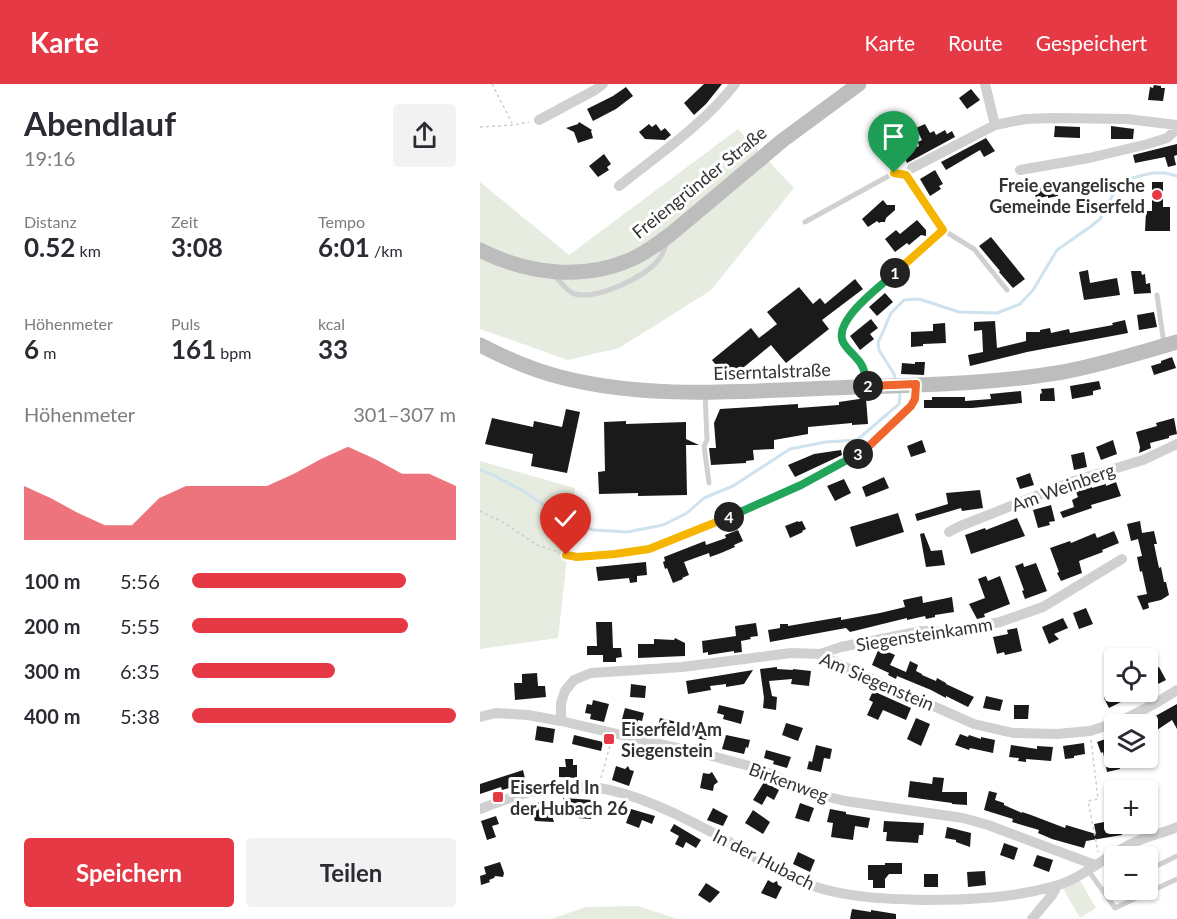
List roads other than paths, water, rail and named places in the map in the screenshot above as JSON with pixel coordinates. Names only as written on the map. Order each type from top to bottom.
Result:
[{"type":"main road","name":"Freiengründer Straße","points":[[480,250],[511,264],[552,272],[592,270],[632,259],[671,234],[783,140],[859,84]]},
{"type":"main road","name":"Eiserntalstraße","points":[[480,345],[558,377],[595,385],[642,391],[705,393],[904,385],[1006,378],[1061,372],[1171,343]]},
{"type":"street","points":[[539,120],[603,84]]},
{"type":"street","points":[[619,186],[681,138],[722,100],[735,84]]},
{"type":"street","points":[[985,84],[995,125]]},
{"type":"street","points":[[912,168],[995,125],[1025,119],[1128,119],[1177,127]]},
{"type":"street","points":[[1020,170],[1089,158],[1148,144],[1167,138],[1177,127]]},
{"type":"street","points":[[577,557],[649,549],[721,521],[801,485],[854,457],[869,446],[911,406],[915,399],[904,385]]},
{"type":"street","name":"Am Weinberg","points":[[949,532],[958,526],[1063,485],[1143,460],[1177,444]]},
{"type":"street","name":"Siegensteinkamm","points":[[820,654],[841,646],[922,631],[955,632],[1000,622],[1043,607],[1122,559]]},
{"type":"street","name":"Am Siegenstein","points":[[561,721],[561,703],[566,691],[574,680],[591,673],[682,667],[790,653],[820,654],[974,724],[1013,733],[1058,734],[1090,730],[1121,721],[1177,690]]},
{"type":"street","name":"Birkenweg","points":[[480,717],[496,713],[528,715],[712,756],[757,768],[812,793],[845,801],[963,818],[988,825],[1094,865]]},
{"type":"street","name":"In der Hubach","points":[[480,809],[528,793],[553,788],[599,788],[636,798],[667,811],[714,833],[793,879],[838,893],[881,899],[967,899],[1004,896],[1057,886]]},
{"type":"street","points":[[1032,919],[1057,886],[1134,843],[1177,826]]},
{"type":"lane","points":[[805,222],[894,173],[906,175],[943,230],[974,249],[1007,290]]},
{"type":"lane","points":[[868,386],[862,365],[844,343],[841,335],[844,323],[855,309],[943,230]]},
{"type":"lane","points":[[552,272],[568,291],[574,294],[585,295],[606,291],[630,282],[649,269],[660,258],[671,234]]},
{"type":"lane","points":[[1157,295],[1171,343]]},
{"type":"lane","points":[[705,393],[707,440],[704,446],[709,483]]},
{"type":"lane","points":[[1158,865],[1177,856]]},
{"type":"lane","points":[[1094,865],[1102,891],[1115,908],[1177,879]]},
{"type":"waterway","points":[[896,382],[894,374],[879,350],[878,343],[891,313],[904,300],[919,299],[959,312],[997,313],[1020,304],[1033,290],[1057,250],[1100,219],[1120,185],[1132,178],[1152,173],[1177,176]]},
{"type":"waterway","points":[[480,470],[525,492],[557,514],[593,530],[627,532],[663,525],[687,513],[704,498],[733,486],[790,449],[826,442],[857,440],[899,404],[899,391]]},
{"type":"place","name":"Freie evangelische Gemeinde Eiserfeld","points":[[1157,195]]},
{"type":"place","name":"Eiserfeld Am Siegenstein","points":[[609,739]]},
{"type":"place","name":"Eiserfeld In der Hubach 26","points":[[498,797]]}]
